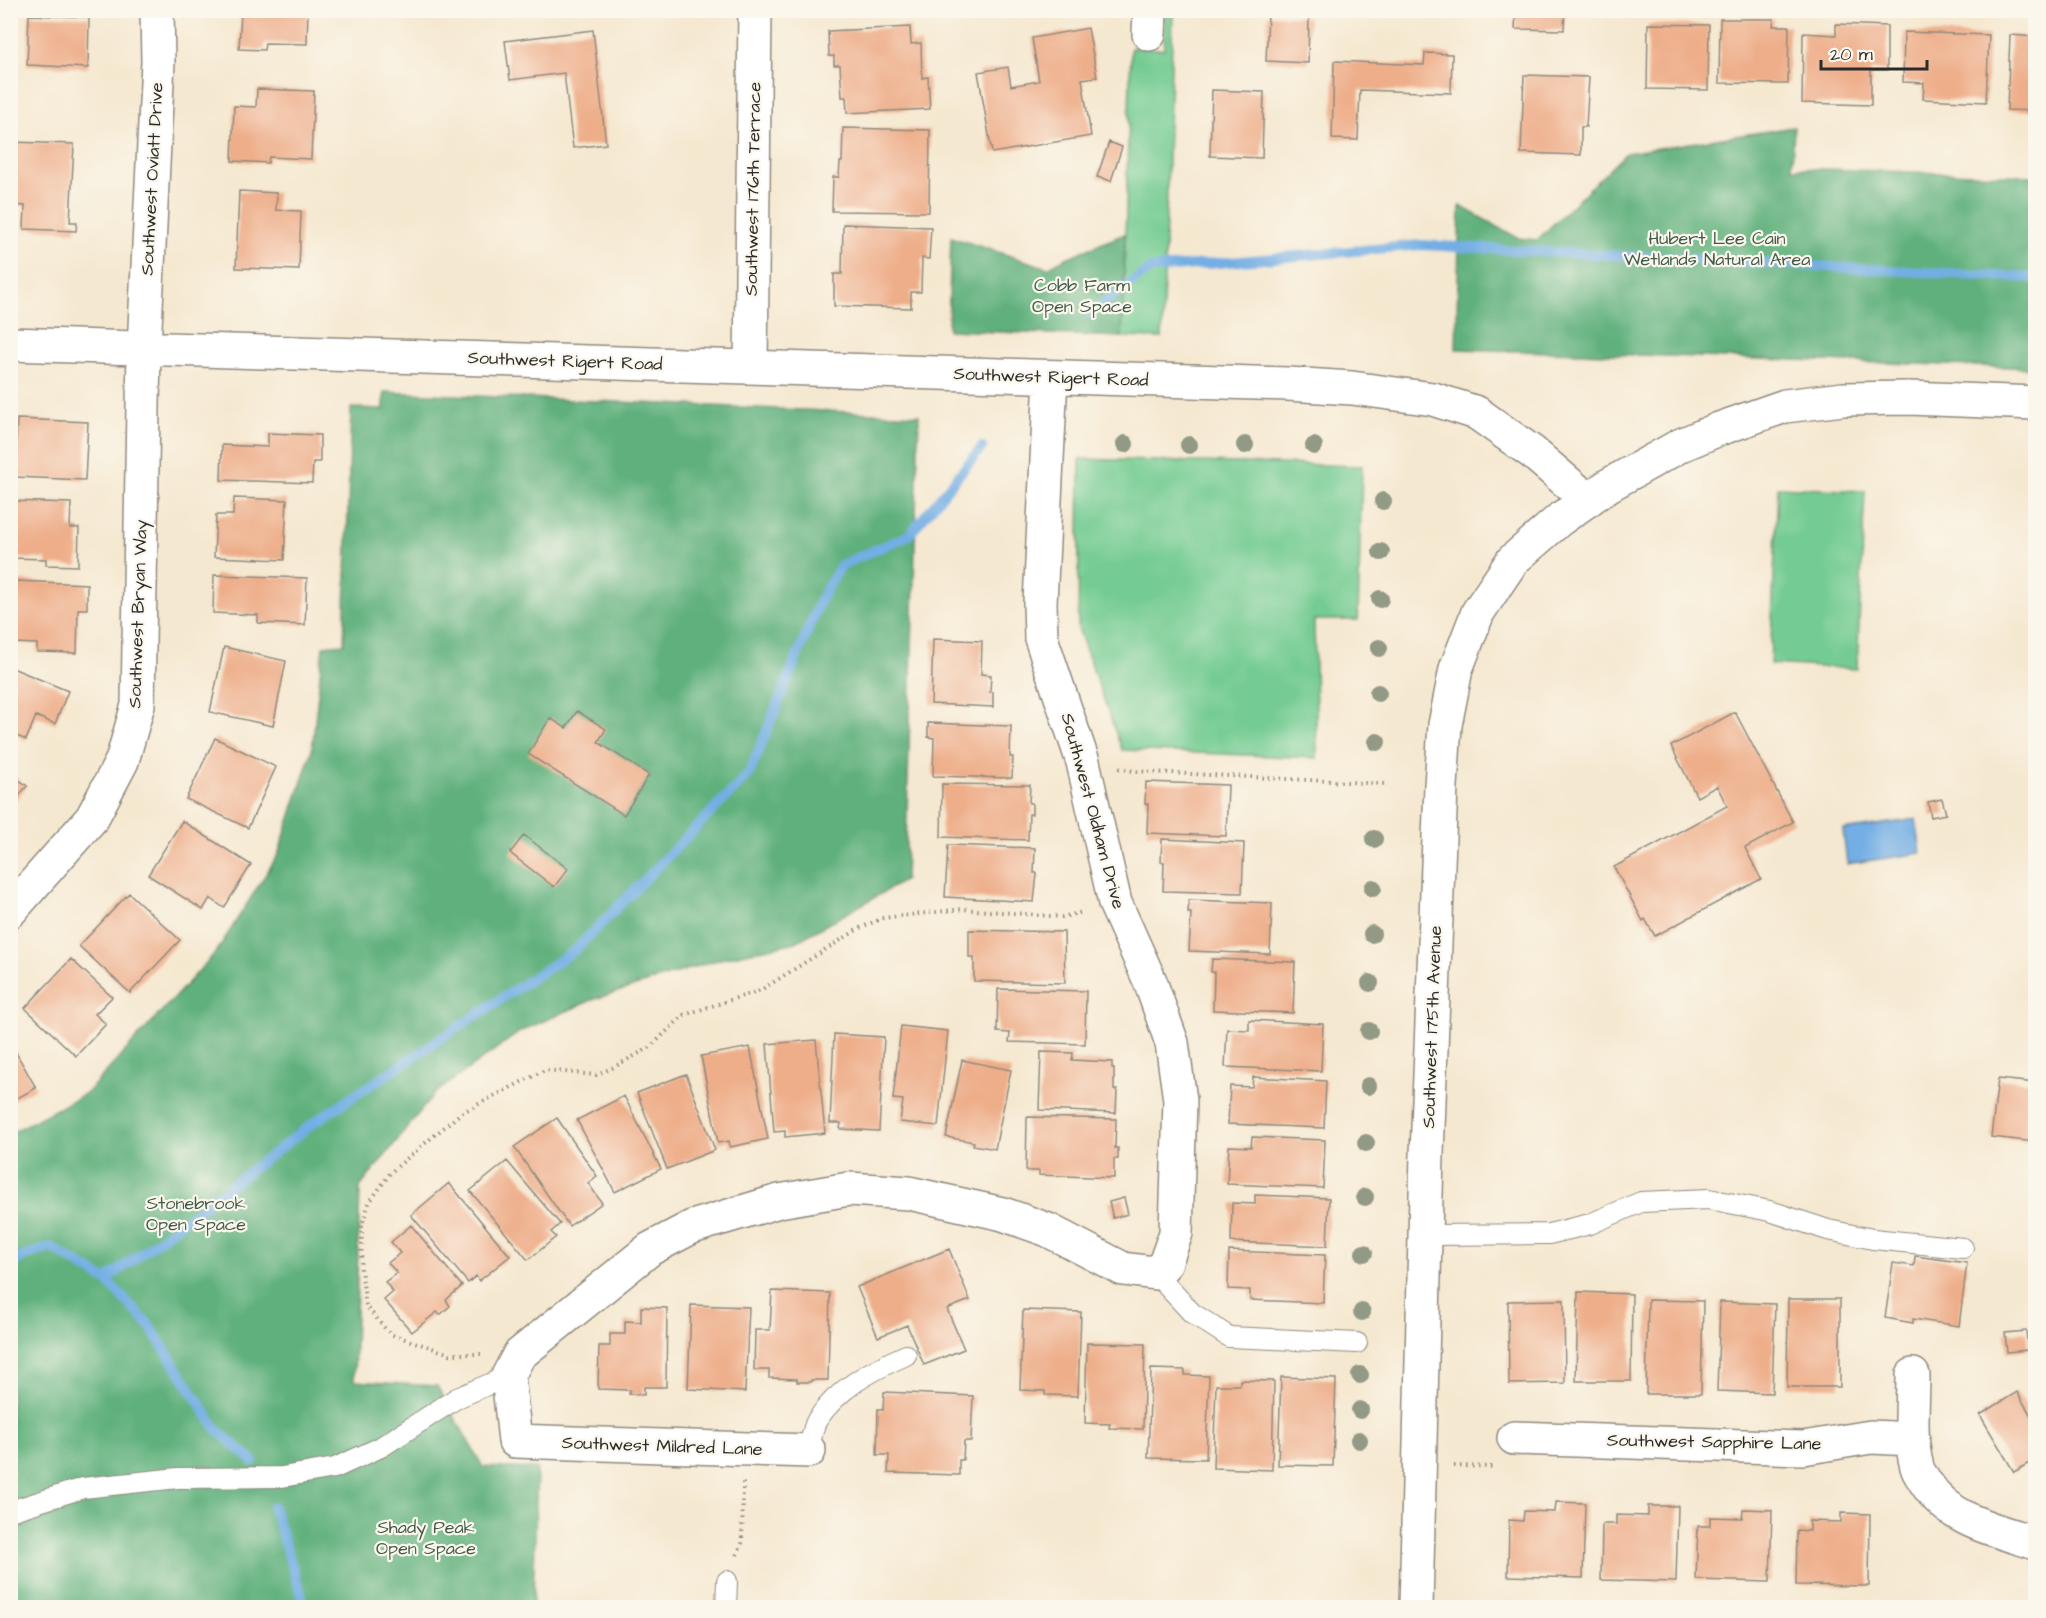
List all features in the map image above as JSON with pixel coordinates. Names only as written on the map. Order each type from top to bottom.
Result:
[{"type":"street","name":"Southwest Oviatt Drive","points":[[144,348],[158,62],[157,10]]},
{"type":"street","name":"Southwest 176th Terrace","points":[[751,367],[755,10]]},
{"type":"street","name":"Southwest Rigert Road","points":[[10,344],[1288,384],[1352,388],[1433,399],[1477,413],[1532,452],[1588,500]]},
{"type":"street","name":"Southwest Bryan Way","points":[[10,911],[92,818],[122,761],[138,705],[144,348]]},
{"type":"street","name":"Southwest Oldham Drive","points":[[1051,377],[1040,603],[1041,638],[1083,762],[1115,903],[1150,981],[1172,1043],[1180,1100],[1176,1233],[1165,1264],[1155,1273]]},
{"type":"street","points":[[1588,500],[1609,485],[1681,445],[1785,406],[1843,399],[1909,398],[2036,403]]},
{"type":"street","name":"Southwest 175th Avenue","points":[[1416,1608],[1425,1235],[1445,725],[1456,669],[1478,612],[1513,560],[1559,520],[1588,500]]},
{"type":"street","points":[[513,1365],[650,1249],[692,1227],[779,1201],[849,1189],[909,1193],[1003,1214],[1048,1230],[1123,1269],[1155,1273]]},
{"type":"street","name":"Southwest Mildred Lane","points":[[513,1365],[514,1441],[809,1451]]},
{"type":"street","points":[[1913,1375],[1912,1439],[1917,1469],[1932,1493],[1966,1520],[2036,1543]]},
{"type":"street","name":"Southwest Sapphire Lane","points":[[1514,1438],[1803,1448],[1871,1437],[1912,1439]]},
{"type":"lane","points":[[1425,1235],[1549,1234],[1590,1224],[1641,1202],[1709,1199],[1770,1211],[1828,1230],[1873,1239],[1963,1248]]},
{"type":"lane","points":[[1155,1273],[1192,1313],[1229,1337],[1357,1343]]},
{"type":"lane","points":[[809,1451],[816,1422],[844,1389],[874,1369],[906,1355]]},
{"type":"lane","points":[[10,1511],[82,1488],[178,1478],[282,1477],[335,1468],[381,1447],[513,1365]]},
{"type":"lane","points":[[726,1608],[727,1581]]},
{"type":"path","points":[[1083,762],[1133,771],[1386,784]]},
{"type":"path","points":[[513,1365],[450,1354],[390,1334],[366,1306],[361,1269],[362,1225],[369,1203],[391,1172],[460,1113],[545,1070],[596,1075],[612,1068],[649,1048],[684,1015],[761,990],[860,927],[883,918],[963,909],[1062,917],[1115,903]]},
{"type":"path","points":[[1420,1466],[1497,1467],[1514,1438]]},
{"type":"path","points":[[742,1543],[743,1494]]},
{"type":"green space","points":[[1165,11],[1173,11],[1162,338],[1122,337],[1131,48],[1164,49]]},
{"type":"green space","name":"Hubert Lee Cain Wetlands Natural Area","points":[[1794,127],[1792,168],[2035,176],[2035,368],[1456,349],[1460,206],[1518,238],[1537,240],[1626,153]]},
{"type":"green space","name":"Cobb Farm Open Space","points":[[1125,234],[1122,337],[948,330],[951,237],[1048,268]]},
{"type":"green space","points":[[384,392],[919,415],[905,880],[796,942],[720,959],[592,1000],[521,1031],[434,1094],[360,1187],[354,1381],[437,1386],[483,1467],[537,1469],[533,1607],[11,1608],[11,1133],[87,1093],[217,951],[278,855],[312,750],[323,646],[344,644],[351,408],[384,409]]},
{"type":"green space","points":[[1080,459],[1362,466],[1358,620],[1314,620],[1317,758],[1122,750],[1078,628]]},
{"type":"green space","points":[[1778,487],[1865,491],[1857,669],[1770,664]]},
{"type":"water","points":[[1916,819],[1921,853],[1847,864],[1843,830]]},
{"type":"building","points":[[308,10],[307,44],[265,43],[264,50],[239,49],[241,11]]},
{"type":"building","points":[[1516,10],[1565,10],[1564,30],[1515,29]]},
{"type":"building","points":[[29,15],[89,17],[88,68],[27,65]]},
{"type":"building","points":[[1268,15],[1309,17],[1308,63],[1266,61]]},
{"type":"building","points":[[1720,19],[1774,19],[1773,26],[1789,26],[1788,84],[1719,83]]},
{"type":"building","points":[[1648,24],[1709,25],[1708,90],[1647,89]]},
{"type":"building","points":[[1836,24],[1887,26],[1887,70],[1871,70],[1871,105],[1802,103],[1803,33],[1836,35]]},
{"type":"building","points":[[910,27],[911,44],[921,43],[922,78],[928,77],[930,109],[847,113],[846,97],[842,97],[840,65],[834,65],[834,56],[829,56],[828,31]]},
{"type":"building","points":[[1088,28],[1097,77],[1082,79],[1091,136],[992,153],[978,72],[1008,67],[1011,86],[1039,81],[1032,38]]},
{"type":"building","points":[[593,30],[606,144],[573,148],[564,73],[510,80],[505,41]]},
{"type":"building","points":[[1904,32],[1989,35],[1986,102],[1923,99],[1924,83],[1903,82]]},
{"type":"building","points":[[2010,35],[2036,37],[2036,111],[2007,110]]},
{"type":"building","points":[[1425,53],[1452,54],[1451,93],[1360,90],[1358,140],[1332,139],[1334,61],[1424,65]]},
{"type":"building","points":[[1524,75],[1589,77],[1586,127],[1581,127],[1581,155],[1521,153]]},
{"type":"building","points":[[257,89],[314,91],[311,159],[269,157],[268,163],[232,161],[234,106],[256,107]]},
{"type":"building","points":[[1212,90],[1264,92],[1262,158],[1210,156]]},
{"type":"building","points":[[843,128],[930,130],[929,212],[832,211],[833,177],[839,177],[840,162],[842,162]]},
{"type":"building","points":[[10,142],[74,144],[70,222],[77,222],[76,231],[24,229],[25,206],[10,205]]},
{"type":"building","points":[[1109,142],[1122,147],[1111,181],[1097,177]]},
{"type":"building","points":[[239,191],[277,193],[276,210],[301,211],[299,270],[236,268]]},
{"type":"building","points":[[843,224],[931,227],[929,259],[922,258],[921,292],[911,292],[911,308],[834,306],[834,274],[842,274]]},
{"type":"building","points":[[17,419],[88,422],[85,480],[15,477]]},
{"type":"building","points":[[268,433],[320,435],[320,462],[313,462],[312,483],[221,480],[222,445],[268,447]]},
{"type":"building","points":[[234,498],[287,500],[284,560],[214,557],[216,515],[233,515]]},
{"type":"building","points":[[11,501],[71,503],[70,528],[79,528],[78,566],[46,565],[46,559],[10,558]]},
{"type":"building","points":[[214,575],[307,578],[305,625],[258,623],[258,615],[213,613]]},
{"type":"building","points":[[16,581],[87,584],[87,609],[78,609],[77,653],[37,652],[37,644],[14,643]]},
{"type":"building","points":[[933,639],[982,641],[981,674],[991,675],[990,692],[993,692],[993,707],[931,704]]},
{"type":"building","points":[[224,647],[286,661],[273,726],[210,712]]},
{"type":"building","points":[[10,667],[68,691],[55,724],[36,716],[26,740],[10,733]]},
{"type":"building","points":[[577,711],[606,729],[598,742],[649,775],[624,815],[528,754],[550,718],[566,728]]},
{"type":"building","points":[[1735,712],[1793,822],[1745,848],[1761,879],[1655,936],[1645,919],[1643,921],[1614,867],[1727,806],[1717,786],[1697,797],[1671,746]]},
{"type":"building","points":[[928,723],[1011,726],[1012,778],[933,776],[934,738],[928,737]]},
{"type":"building","points":[[215,738],[276,767],[248,828],[186,799]]},
{"type":"building","points":[[10,773],[27,786],[10,807]]},
{"type":"building","points":[[1146,782],[1228,785],[1226,836],[1147,833]]},
{"type":"building","points":[[942,784],[1030,785],[1029,803],[1032,803],[1032,814],[1029,814],[1028,840],[941,837]]},
{"type":"building","points":[[1942,799],[1946,814],[1931,817],[1928,802]]},
{"type":"building","points":[[182,821],[251,865],[224,908],[210,898],[203,910],[148,875]]},
{"type":"building","points":[[524,835],[568,869],[554,887],[510,853]]},
{"type":"building","points":[[1162,839],[1244,843],[1242,893],[1163,891]]},
{"type":"building","points":[[948,845],[1035,848],[1034,873],[1037,873],[1034,902],[945,897]]},
{"type":"building","points":[[129,893],[180,940],[130,993],[79,946]]},
{"type":"building","points":[[1189,900],[1272,903],[1270,954],[1189,951],[1191,913],[1188,913]]},
{"type":"building","points":[[969,930],[1064,932],[1065,983],[974,981],[974,957],[969,957]]},
{"type":"building","points":[[71,959],[112,997],[95,1014],[106,1024],[76,1056],[25,1008]]},
{"type":"building","points":[[1212,959],[1295,962],[1293,1013],[1213,1010]]},
{"type":"building","points":[[998,989],[1086,991],[1085,1044],[1009,1042],[1010,1033],[997,1032]]},
{"type":"building","points":[[1249,1020],[1323,1024],[1321,1071],[1225,1067],[1227,1029],[1249,1030]]},
{"type":"building","points":[[901,1026],[948,1031],[938,1126],[900,1122],[903,1100],[893,1099]]},
{"type":"building","points":[[834,1034],[884,1037],[879,1131],[840,1129],[841,1123],[830,1123]]},
{"type":"building","points":[[816,1040],[825,1133],[785,1137],[785,1131],[774,1132],[767,1044]]},
{"type":"building","points":[[10,1042],[36,1088],[10,1102]]},
{"type":"building","points":[[750,1047],[768,1139],[730,1147],[729,1141],[718,1143],[701,1056]]},
{"type":"building","points":[[1041,1052],[1073,1053],[1072,1060],[1112,1062],[1114,1090],[1117,1090],[1116,1113],[1039,1110]]},
{"type":"building","points":[[962,1060],[1011,1070],[995,1149],[973,1145],[974,1142],[946,1137]]},
{"type":"building","points":[[686,1074],[715,1150],[667,1169],[637,1093]]},
{"type":"building","points":[[1253,1077],[1326,1081],[1324,1128],[1228,1124],[1230,1086],[1252,1087]]},
{"type":"building","points":[[1998,1079],[2036,1083],[2036,1142],[1991,1137]]},
{"type":"building","points":[[624,1096],[661,1169],[615,1192],[577,1120]]},
{"type":"building","points":[[1027,1117],[1116,1119],[1115,1148],[1118,1148],[1118,1159],[1114,1159],[1114,1178],[1039,1175],[1039,1171],[1026,1171]]},
{"type":"building","points":[[557,1118],[597,1176],[588,1183],[602,1203],[569,1226],[514,1147]]},
{"type":"building","points":[[1252,1137],[1325,1140],[1323,1188],[1227,1184],[1229,1146],[1251,1147]]},
{"type":"building","points":[[507,1161],[560,1224],[551,1232],[556,1237],[528,1260],[470,1191]]},
{"type":"building","points":[[449,1183],[510,1256],[479,1281],[476,1276],[468,1283],[411,1215]]},
{"type":"building","points":[[1255,1195],[1329,1198],[1327,1246],[1231,1242],[1232,1203],[1255,1204]]},
{"type":"building","points":[[1124,1198],[1128,1214],[1113,1218],[1109,1202]]},
{"type":"building","points":[[411,1225],[462,1286],[446,1300],[450,1306],[440,1315],[437,1312],[412,1332],[384,1300],[393,1292],[385,1282],[397,1273],[388,1263],[400,1253],[391,1242]]},
{"type":"building","points":[[949,1249],[970,1300],[947,1309],[964,1349],[924,1365],[907,1325],[878,1337],[857,1287]]},
{"type":"building","points":[[1229,1251],[1325,1255],[1323,1303],[1250,1300],[1250,1290],[1228,1289]]},
{"type":"building","points":[[1915,1256],[1967,1263],[1959,1326],[1913,1319],[1913,1323],[1885,1318],[1893,1263],[1914,1266]]},
{"type":"building","points":[[772,1291],[830,1293],[828,1380],[797,1382],[797,1379],[769,1378],[769,1370],[754,1370],[755,1330],[770,1330]]},
{"type":"building","points":[[1578,1292],[1632,1294],[1631,1381],[1576,1381]]},
{"type":"building","points":[[1788,1299],[1840,1299],[1840,1387],[1787,1387]]},
{"type":"building","points":[[1564,1300],[1565,1383],[1509,1384],[1508,1301]]},
{"type":"building","points":[[1648,1300],[1703,1301],[1701,1394],[1646,1394]]},
{"type":"building","points":[[1720,1302],[1775,1304],[1772,1393],[1717,1391]]},
{"type":"building","points":[[691,1305],[749,1307],[745,1392],[688,1389]]},
{"type":"building","points":[[641,1307],[667,1308],[666,1387],[644,1387],[644,1395],[629,1394],[630,1390],[598,1389],[599,1346],[610,1346],[610,1334],[625,1334],[625,1321],[641,1322]]},
{"type":"building","points":[[1023,1310],[1081,1312],[1078,1396],[1045,1395],[1045,1391],[1020,1390]]},
{"type":"building","points":[[2026,1331],[2028,1350],[2007,1352],[2005,1333]]},
{"type":"building","points":[[1087,1343],[1145,1344],[1143,1429],[1109,1428],[1110,1424],[1085,1423]]},
{"type":"building","points":[[1151,1369],[1185,1370],[1185,1375],[1209,1376],[1206,1459],[1148,1458]]},
{"type":"building","points":[[1281,1377],[1336,1379],[1333,1466],[1278,1465]]},
{"type":"building","points":[[1240,1380],[1274,1381],[1272,1470],[1213,1468],[1216,1385],[1240,1385]]},
{"type":"building","points":[[884,1392],[973,1396],[971,1441],[964,1441],[963,1460],[959,1460],[959,1475],[888,1473],[889,1455],[877,1455],[878,1409],[883,1410]]},
{"type":"building","points":[[2017,1392],[2036,1424],[2036,1459],[2014,1472],[1980,1415]]},
{"type":"building","points":[[1556,1502],[1585,1503],[1583,1578],[1508,1576],[1509,1520],[1523,1521],[1524,1511],[1555,1512]]},
{"type":"building","points":[[1648,1506],[1678,1506],[1676,1582],[1601,1580],[1602,1524],[1616,1524],[1616,1515],[1648,1516]]},
{"type":"building","points":[[1743,1509],[1772,1510],[1770,1582],[1696,1580],[1698,1526],[1710,1526],[1710,1517],[1742,1518]]},
{"type":"building","points":[[1841,1513],[1870,1514],[1869,1586],[1796,1585],[1797,1530],[1809,1531],[1809,1521],[1841,1522]]},
{"type":"waterway","points":[[1090,313],[1150,269],[1421,245],[2036,278]]},
{"type":"waterway","points":[[10,1265],[25,1256],[50,1247],[106,1280],[316,1121],[575,950],[749,774],[821,598],[841,565],[909,535],[982,447]]},
{"type":"waterway","points":[[106,1280],[149,1325],[217,1430],[253,1461]]},
{"type":"waterway","points":[[273,1507],[302,1597],[302,1608]]},
{"type":"park label","name":"Stonebrook Open Space","points":[[196,1213]]},
{"type":"park label","name":"Shady Peak Open Space","points":[[426,1537]]}]
